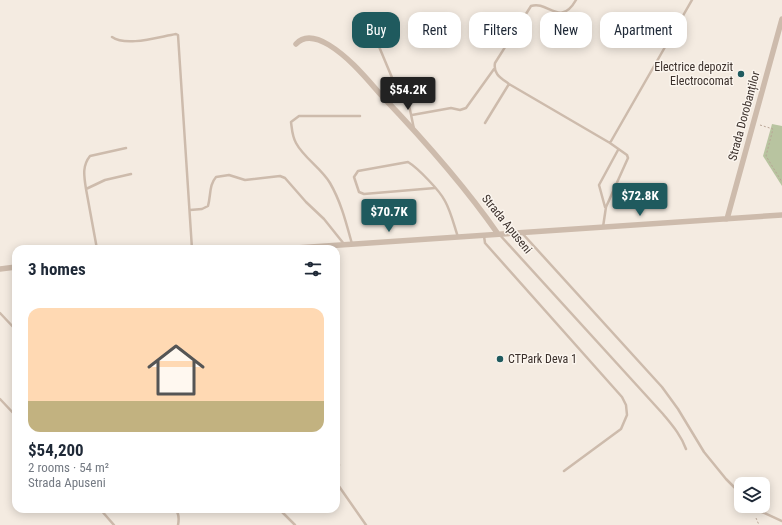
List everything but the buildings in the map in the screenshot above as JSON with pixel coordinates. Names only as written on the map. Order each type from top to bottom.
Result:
[{"type":"street","name":"Strada Dorobanților","points":[[727,219],[782,19]]},
{"type":"street","name":"Strada Apuseni","points":[[296,44],[304,39],[314,39],[324,42],[353,64],[414,129],[484,213],[498,234]]},
{"type":"street","points":[[340,245],[782,215]]},
{"type":"street","points":[[0,268],[12,267]]},
{"type":"lane","points":[[412,115],[451,108],[460,110],[466,108],[494,68],[495,63],[531,6],[540,4],[557,12],[561,12],[570,8],[576,0]]},
{"type":"lane","points":[[610,143],[692,0]]},
{"type":"lane","points":[[112,37],[117,41],[128,42],[176,34],[178,35],[192,245]]},
{"type":"lane","points":[[380,48],[393,80],[409,105],[414,129]]},
{"type":"lane","points":[[494,68],[496,75],[610,143],[627,155],[628,158],[606,207],[603,228]]},
{"type":"lane","points":[[486,123],[510,84]]},
{"type":"lane","points":[[352,244],[343,211],[335,192],[328,181],[296,142],[292,134],[291,122],[299,116],[360,116]]},
{"type":"lane","points":[[96,245],[86,189],[84,163],[90,156],[126,148]]},
{"type":"lane","points":[[606,207],[598,185],[618,150]]},
{"type":"lane","points":[[435,188],[364,194],[359,192],[354,177],[358,171],[408,162],[415,166],[435,188],[445,199],[458,237]]},
{"type":"lane","points":[[86,189],[104,180],[131,174]]},
{"type":"lane","points":[[190,210],[202,209],[208,206],[211,182],[216,176],[229,175],[245,180],[280,176],[285,178],[306,202],[324,219],[344,245]]},
{"type":"lane","name":"Strada Apuseni","points":[[522,233],[662,387],[678,409],[704,452],[734,487]]},
{"type":"lane","name":"Strada Apuseni","points":[[498,234],[663,414],[683,440],[686,449]]},
{"type":"lane","points":[[484,235],[485,243],[622,397],[626,405],[627,415],[621,429],[564,471]]},
{"type":"lane","points":[[0,313],[12,326]]},
{"type":"lane","points":[[0,399],[12,412]]},
{"type":"lane","points":[[340,488],[366,525]]},
{"type":"lane","points":[[104,513],[114,525]]},
{"type":"lane","points":[[177,513],[178,525]]},
{"type":"lane","points":[[283,513],[295,525]]},
{"type":"lane","points":[[764,513],[782,521]]},
{"type":"path","points":[[753,123],[773,128],[766,156],[782,182]]},
{"type":"path","points":[[756,518],[759,525]]},
{"type":"green space","points":[[772,124],[782,126],[782,186],[763,156]]},
{"type":"place","name":"Electrice depozit Electrocomat","points":[[741,74]]},
{"type":"place","name":"CTPark Deva 1","points":[[500,359]]}]
